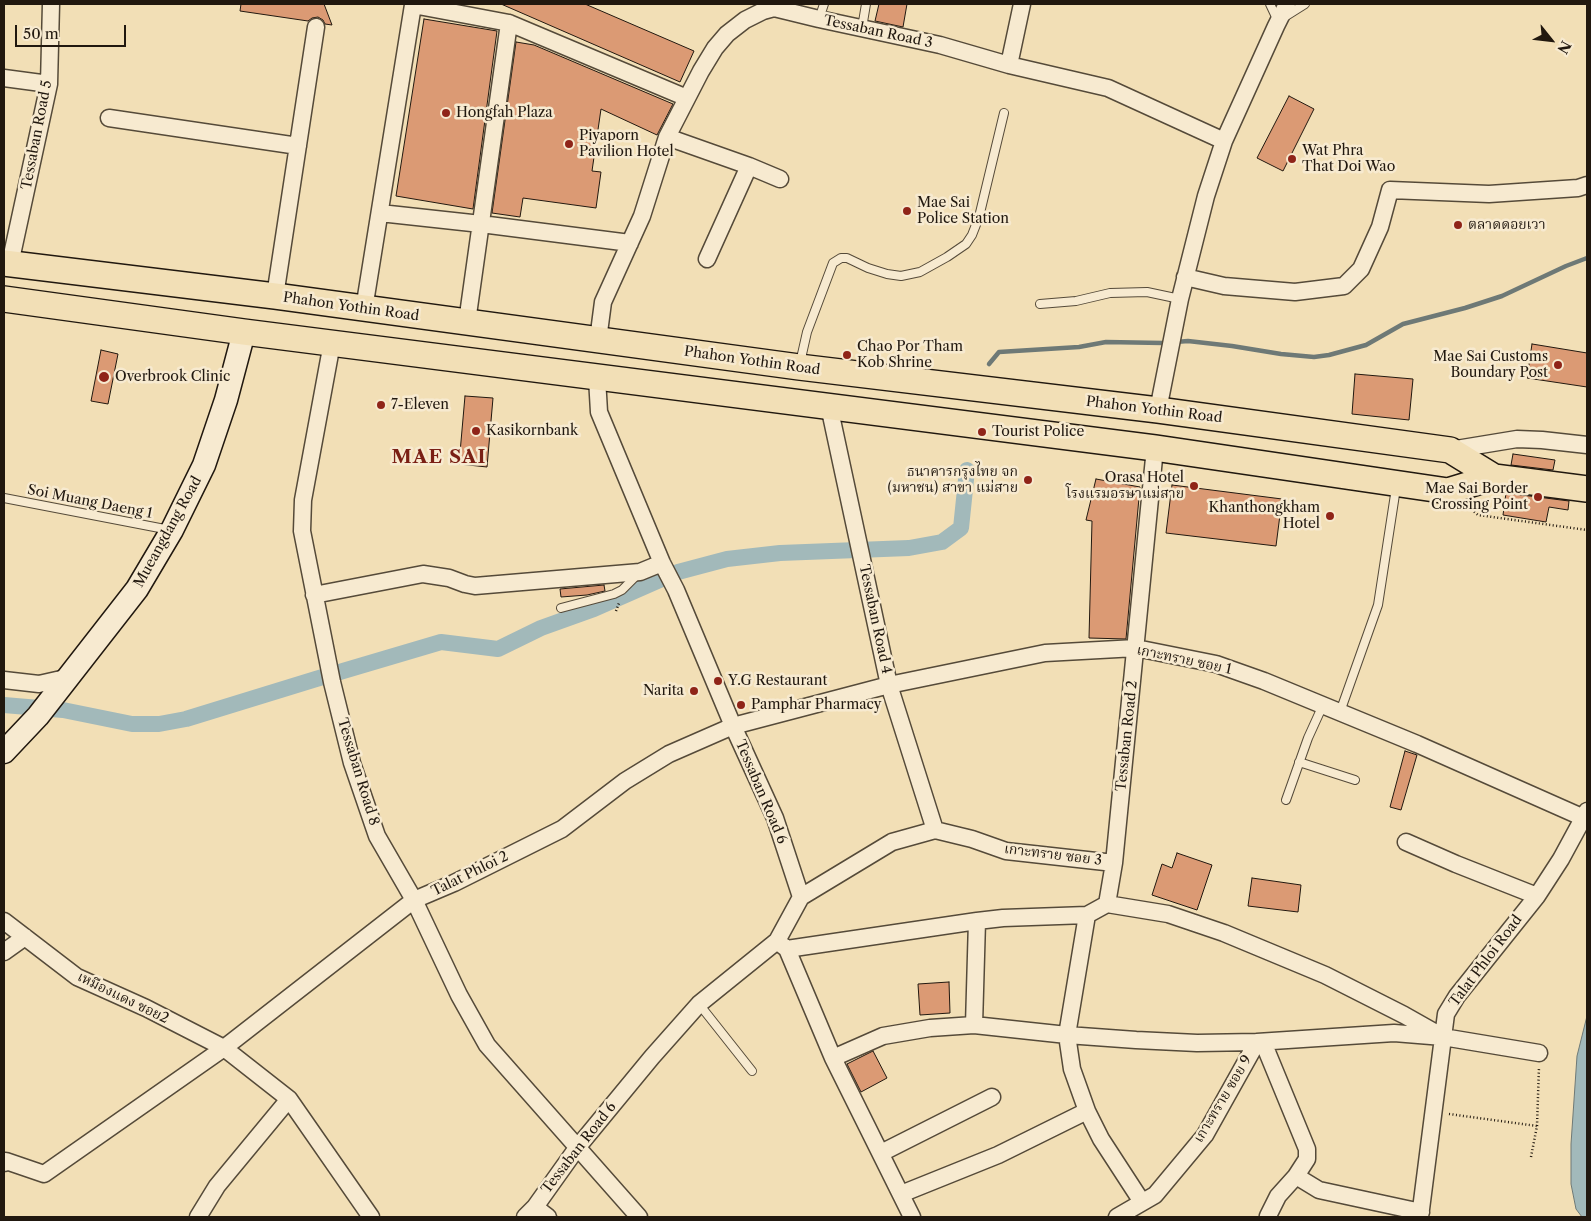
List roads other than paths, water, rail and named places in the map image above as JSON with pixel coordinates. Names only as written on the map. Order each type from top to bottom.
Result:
[{"type":"main road","name":"Phahon Yothin Road","points":[[7,263],[275,296],[799,367],[1158,410],[1450,450],[1494,477],[1587,489]]},
{"type":"main road","name":"Phahon Yothin Road","points":[[4,299],[597,378],[1155,448],[1448,491],[1494,477]]},
{"type":"main road","points":[[792,401],[799,367]]},
{"type":"street","name":"Tessaban Road 5","points":[[7,263],[49,84],[51,4]]},
{"type":"street","points":[[364,309],[413,4],[440,7],[509,23],[687,98]]},
{"type":"street","points":[[1009,65],[1022,4]]},
{"type":"street","points":[[1158,410],[1180,299],[1206,196],[1224,142],[1287,4]]},
{"type":"street","name":"Tessaban Road 3","points":[[598,340],[603,302],[642,216],[667,137],[715,48],[727,34],[764,7],[821,12],[862,28],[940,45],[1009,65],[1108,88],[1224,142]]},
{"type":"street","points":[[467,322],[509,23]]},
{"type":"street","points":[[275,296],[316,27]]},
{"type":"street","points":[[4,78],[49,84]]},
{"type":"street","points":[[109,118],[298,146]]},
{"type":"street","points":[[667,137],[780,178]]},
{"type":"street","points":[[707,259],[749,166]]},
{"type":"street","points":[[1185,278],[1224,286],[1295,292],[1344,286],[1361,269],[1380,227],[1390,190],[1489,194],[1578,188],[1587,185]]},
{"type":"street","points":[[380,213],[630,243]]},
{"type":"street","name":"Mueangdang Road","points":[[4,752],[38,716],[137,589],[172,530],[204,465],[226,400],[244,332]]},
{"type":"street","name":"Tessaban Road 8","points":[[332,342],[303,500],[302,531],[327,661],[352,763],[378,836],[414,900],[459,995],[487,1045],[639,1217]]},
{"type":"street","name":"Tessaban Road 6","points":[[530,1212],[577,1148],[698,1004],[782,945],[801,897],[775,818],[733,726],[676,590],[662,563],[599,412],[597,378]]},
{"type":"street","name":"Tessaban Road 4","points":[[829,406],[889,685],[935,830]]},
{"type":"street","points":[[1450,450],[1517,439],[1587,445]]},
{"type":"street","name":"Tessaban Road 2","points":[[1107,904],[1114,863],[1155,448]]},
{"type":"street","points":[[314,595],[423,574],[449,578],[474,586],[640,572],[662,563]]},
{"type":"street","name":"เกาะทราย ซอย 1","points":[[733,726],[889,685],[1044,653],[1136,648],[1216,664],[1264,681],[1586,815]]},
{"type":"street","points":[[4,680],[39,684],[66,681]]},
{"type":"street","name":"Talat Phloi 2","points":[[4,1163],[6,1161],[44,1174],[224,1048],[414,900],[454,883],[562,829],[625,781],[669,754],[733,726]]},
{"type":"street","name":"Talat Phloi Road","points":[[1420,1214],[1446,1014],[1456,996],[1537,896],[1586,815]]},
{"type":"street","name":"เกาะทราย ซอย 3","points":[[801,897],[892,842],[935,830],[972,839],[1006,851],[1114,863]]},
{"type":"street","points":[[1406,842],[1537,896]]},
{"type":"street","points":[[912,1217],[833,1058],[782,945],[1003,918],[1087,914],[1107,904],[1168,914],[1224,933],[1325,975],[1404,1015],[1442,1037]]},
{"type":"street","points":[[1087,914],[1067,1035],[1072,1070],[1100,1139],[1142,1202]]},
{"type":"street","name":"เหมืองแดง ซอย2","points":[[4,921],[77,977],[146,1008],[224,1048],[289,1099],[371,1217]]},
{"type":"street","points":[[974,1025],[977,921]]},
{"type":"street","points":[[4,952],[25,937]]},
{"type":"street","points":[[1394,1033],[1404,1015]]},
{"type":"street","points":[[833,1058],[883,1036],[930,1028],[974,1025],[1067,1035],[1197,1043],[1260,1042],[1306,1144],[1308,1155],[1308,1159],[1296,1176],[1278,1196],[1269,1217]]},
{"type":"street","name":"เกาะทราย ซอย 9","points":[[1117,1217],[1155,1195],[1205,1135],[1260,1042],[1394,1033],[1442,1037],[1539,1053]]},
{"type":"street","points":[[881,1153],[992,1097]]},
{"type":"street","points":[[198,1217],[218,1186],[289,1099]]},
{"type":"street","points":[[901,1194],[998,1155],[1087,1110]]},
{"type":"street","points":[[1296,1176],[1319,1190],[1420,1214]]},
{"type":"street","points":[[530,1212],[548,1217]]},
{"type":"lane","points":[[862,28],[866,4]]},
{"type":"lane","points":[[1270,4],[1278,21],[1305,4]]},
{"type":"lane","points":[[799,367],[807,332],[833,263],[841,258],[847,258],[868,268],[900,276],[920,272],[953,254],[966,244],[972,235],[979,217],[1004,113]]},
{"type":"lane","points":[[1040,304],[1076,301],[1110,293],[1147,292],[1180,299]]},
{"type":"lane","points":[[1340,712],[1378,605],[1396,483]]},
{"type":"lane","name":"Soi Muang Daeng 1","points":[[4,498],[172,530]]},
{"type":"lane","points":[[560,608],[614,594],[622,590],[640,572]]},
{"type":"lane","points":[[1286,800],[1299,762],[1323,705]]},
{"type":"lane","points":[[1299,762],[1355,780]]},
{"type":"lane","points":[[698,1004],[752,1071]]},
{"type":"water","points":[[1587,1016],[1587,1217],[1582,1217],[1576,1209],[1571,1184],[1571,1144],[1577,1056]]},
{"type":"waterway","points":[[989,364],[999,352],[1079,347],[1106,342],[1163,343],[1188,341],[1281,354],[1314,357],[1329,355],[1366,345],[1403,324],[1502,296],[1587,258]]},
{"type":"waterway","points":[[4,705],[63,710],[132,724],[159,724],[186,719],[441,642],[498,649],[541,628],[594,609],[678,572],[727,559],[780,553],[909,548],[942,542],[961,528],[967,470]]},
{"type":"place","name":"Hongfah Plaza","points":[[446,113]]},
{"type":"place","name":"Piyaporn Pavilion Hotel","points":[[569,144]]},
{"type":"place","name":"Wat Phra That Doi Wao","points":[[1292,159]]},
{"type":"place","name":"Mae Sai Police Station","points":[[907,211]]},
{"type":"place","name":"ตลาดดอยเวา","points":[[1458,225]]},
{"type":"place","name":"Chao Por Tham Kob Shrine","points":[[847,355]]},
{"type":"place","name":"Mae Sai Customs Boundary Post","points":[[1558,365]]},
{"type":"place","name":"Overbrook Clinic","points":[[104,377]]},
{"type":"place","name":"7-Eleven","points":[[381,405]]},
{"type":"place","name":"Kasikornbank","points":[[476,431]]},
{"type":"place","name":"Tourist Police","points":[[982,432]]},
{"type":"place","name":"ธนาคารกรุงไทย จก (มหาชน) สาขา แม่สาย","points":[[1028,480]]},
{"type":"place","name":"Orasa Hotel โรงแรมอรษาแม่สาย","points":[[1194,486]]},
{"type":"place","name":"Mae Sai Border Crossing Point","points":[[1538,497]]},
{"type":"place","name":"Khanthongkham Hotel","points":[[1330,516]]},
{"type":"place","name":"Y.G Restaurant","points":[[718,681]]},
{"type":"place","name":"Narita","points":[[694,691]]},
{"type":"place","name":"Pamphar Pharmacy","points":[[741,705]]},
{"type":"district","name":"MAE SAI","points":[[439,458]]}]
